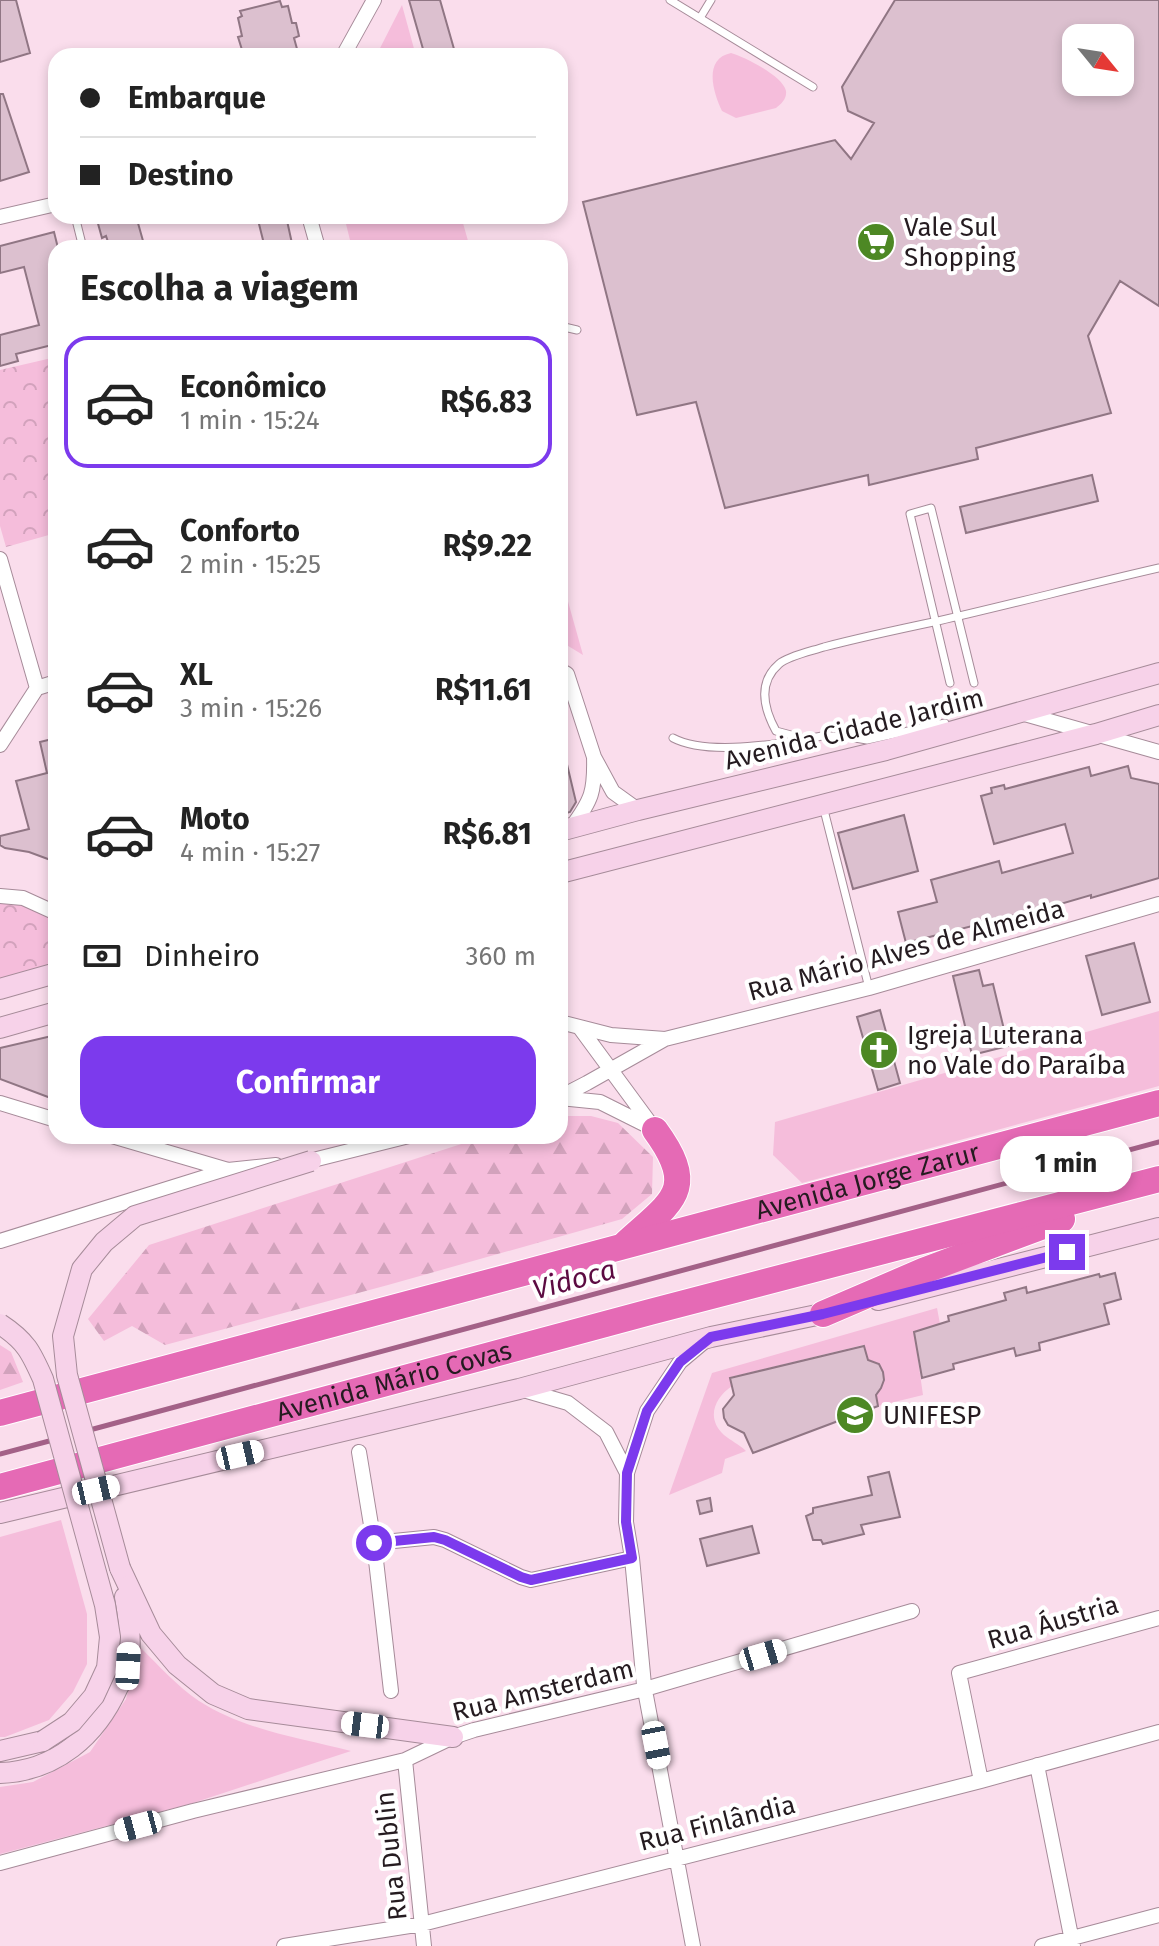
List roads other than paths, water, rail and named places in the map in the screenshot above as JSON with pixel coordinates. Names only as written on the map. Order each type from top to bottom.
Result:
[{"type":"highway","name":"Avenida Jorge Zarur","points":[[623,1246],[1159,1103]]},
{"type":"highway","points":[[0,1413],[623,1246],[661,1211],[677,1187],[679,1172],[669,1149],[655,1130]]},
{"type":"highway","name":"Avenida Mário Covas","points":[[0,1487],[1159,1179]]},
{"type":"highway","points":[[823,1314],[923,1271],[1159,1185]]},
{"type":"main road","name":"Avenida Cidade Jardim","points":[[568,829],[886,750],[1159,673]]},
{"type":"main road","points":[[568,871],[1159,715]]},
{"type":"main road","points":[[0,989],[48,975]]},
{"type":"main road","points":[[0,1028],[48,1014]]},
{"type":"main road","points":[[0,1773],[45,1764],[70,1750],[92,1731],[112,1702],[128,1666],[130,1627],[120,1568],[67,1375],[63,1336],[82,1269],[104,1242],[135,1216],[311,1161]]},
{"type":"main road","points":[[0,1513],[519,1389],[711,1337],[823,1314],[1159,1228]]},
{"type":"main road","points":[[0,1324],[30,1349],[43,1379],[105,1605],[110,1637],[107,1668],[94,1696],[72,1722],[43,1741],[0,1751]]},
{"type":"main road","points":[[0,1521],[38,1504]]},
{"type":"main road","points":[[120,1568],[151,1634],[177,1665],[213,1694],[248,1709],[453,1737]]},
{"type":"street","points":[[347,48],[374,0]]},
{"type":"street","points":[[0,217],[48,206]]},
{"type":"street","points":[[0,559],[37,688]]},
{"type":"street","points":[[568,677],[594,757],[613,792],[638,810]]},
{"type":"street","points":[[0,745],[37,688],[48,685]]},
{"type":"street","points":[[1014,715],[1159,752]]},
{"type":"street","points":[[568,827],[591,798],[594,757]]},
{"type":"street","points":[[1,894],[23,898],[48,909]]},
{"type":"street","name":"Rua Mário Alves de Almeida","points":[[665,1039],[869,988],[1159,904]]},
{"type":"street","points":[[568,1024],[611,1035],[665,1039]]},
{"type":"street","points":[[580,1028],[655,1130]]},
{"type":"street","points":[[568,1093],[665,1039]]},
{"type":"street","points":[[568,1098],[600,1102],[655,1130]]},
{"type":"street","points":[[0,1103],[48,1118]]},
{"type":"street","points":[[139,1144],[228,1170]]},
{"type":"street","points":[[0,1241],[228,1170],[311,1161],[378,1144]]},
{"type":"street","points":[[693,1946],[645,1689],[626,1522],[627,1473],[647,1411],[680,1362],[711,1337]]},
{"type":"street","points":[[519,1389],[568,1403],[606,1432],[627,1473]]},
{"type":"street","points":[[359,1452],[374,1543],[391,1691]]},
{"type":"street","points":[[374,1543],[434,1537],[531,1580],[632,1558]]},
{"type":"street","name":"Rua Amsterdam","points":[[0,1863],[193,1811],[405,1760],[474,1730],[645,1689],[912,1611]]},
{"type":"street","name":"Rua Áustria","points":[[981,1781],[959,1673],[1159,1618]]},
{"type":"street","name":"Rua Finlândia","points":[[284,1946],[312,1944],[422,1924],[981,1781],[1159,1732]]},
{"type":"street","name":"Rua Dublin","points":[[405,1760],[424,1946]]},
{"type":"street","points":[[1037,1765],[1072,1942]]},
{"type":"street","points":[[1042,1946],[1072,1942],[1159,1915]]},
{"type":"lane","points":[[670,0],[813,87]]},
{"type":"lane","points":[[700,18],[711,0]]},
{"type":"lane","points":[[568,328],[577,330]]},
{"type":"lane","points":[[950,683],[910,514],[931,508],[974,683]]},
{"type":"lane","points":[[806,739],[776,731],[771,722],[762,694],[779,663],[871,635],[1159,568]]},
{"type":"lane","points":[[673,738],[697,747],[764,746],[822,736],[867,740],[960,720],[1014,715]]},
{"type":"lane","points":[[823,804],[869,988]]},
{"type":"waterway","name":"Vidoca","points":[[86,1431],[1159,1142]]},
{"type":"waterway","name":"Vidoca","points":[[0,1454],[53,1440]]},
{"type":"place","name":"Vale Sul Shopping","points":[[876,242]]},
{"type":"place","name":"Igreja Luterana no Vale do Paraíba","points":[[879,1050]]},
{"type":"place","name":"UNIFESP","points":[[855,1415]]}]
